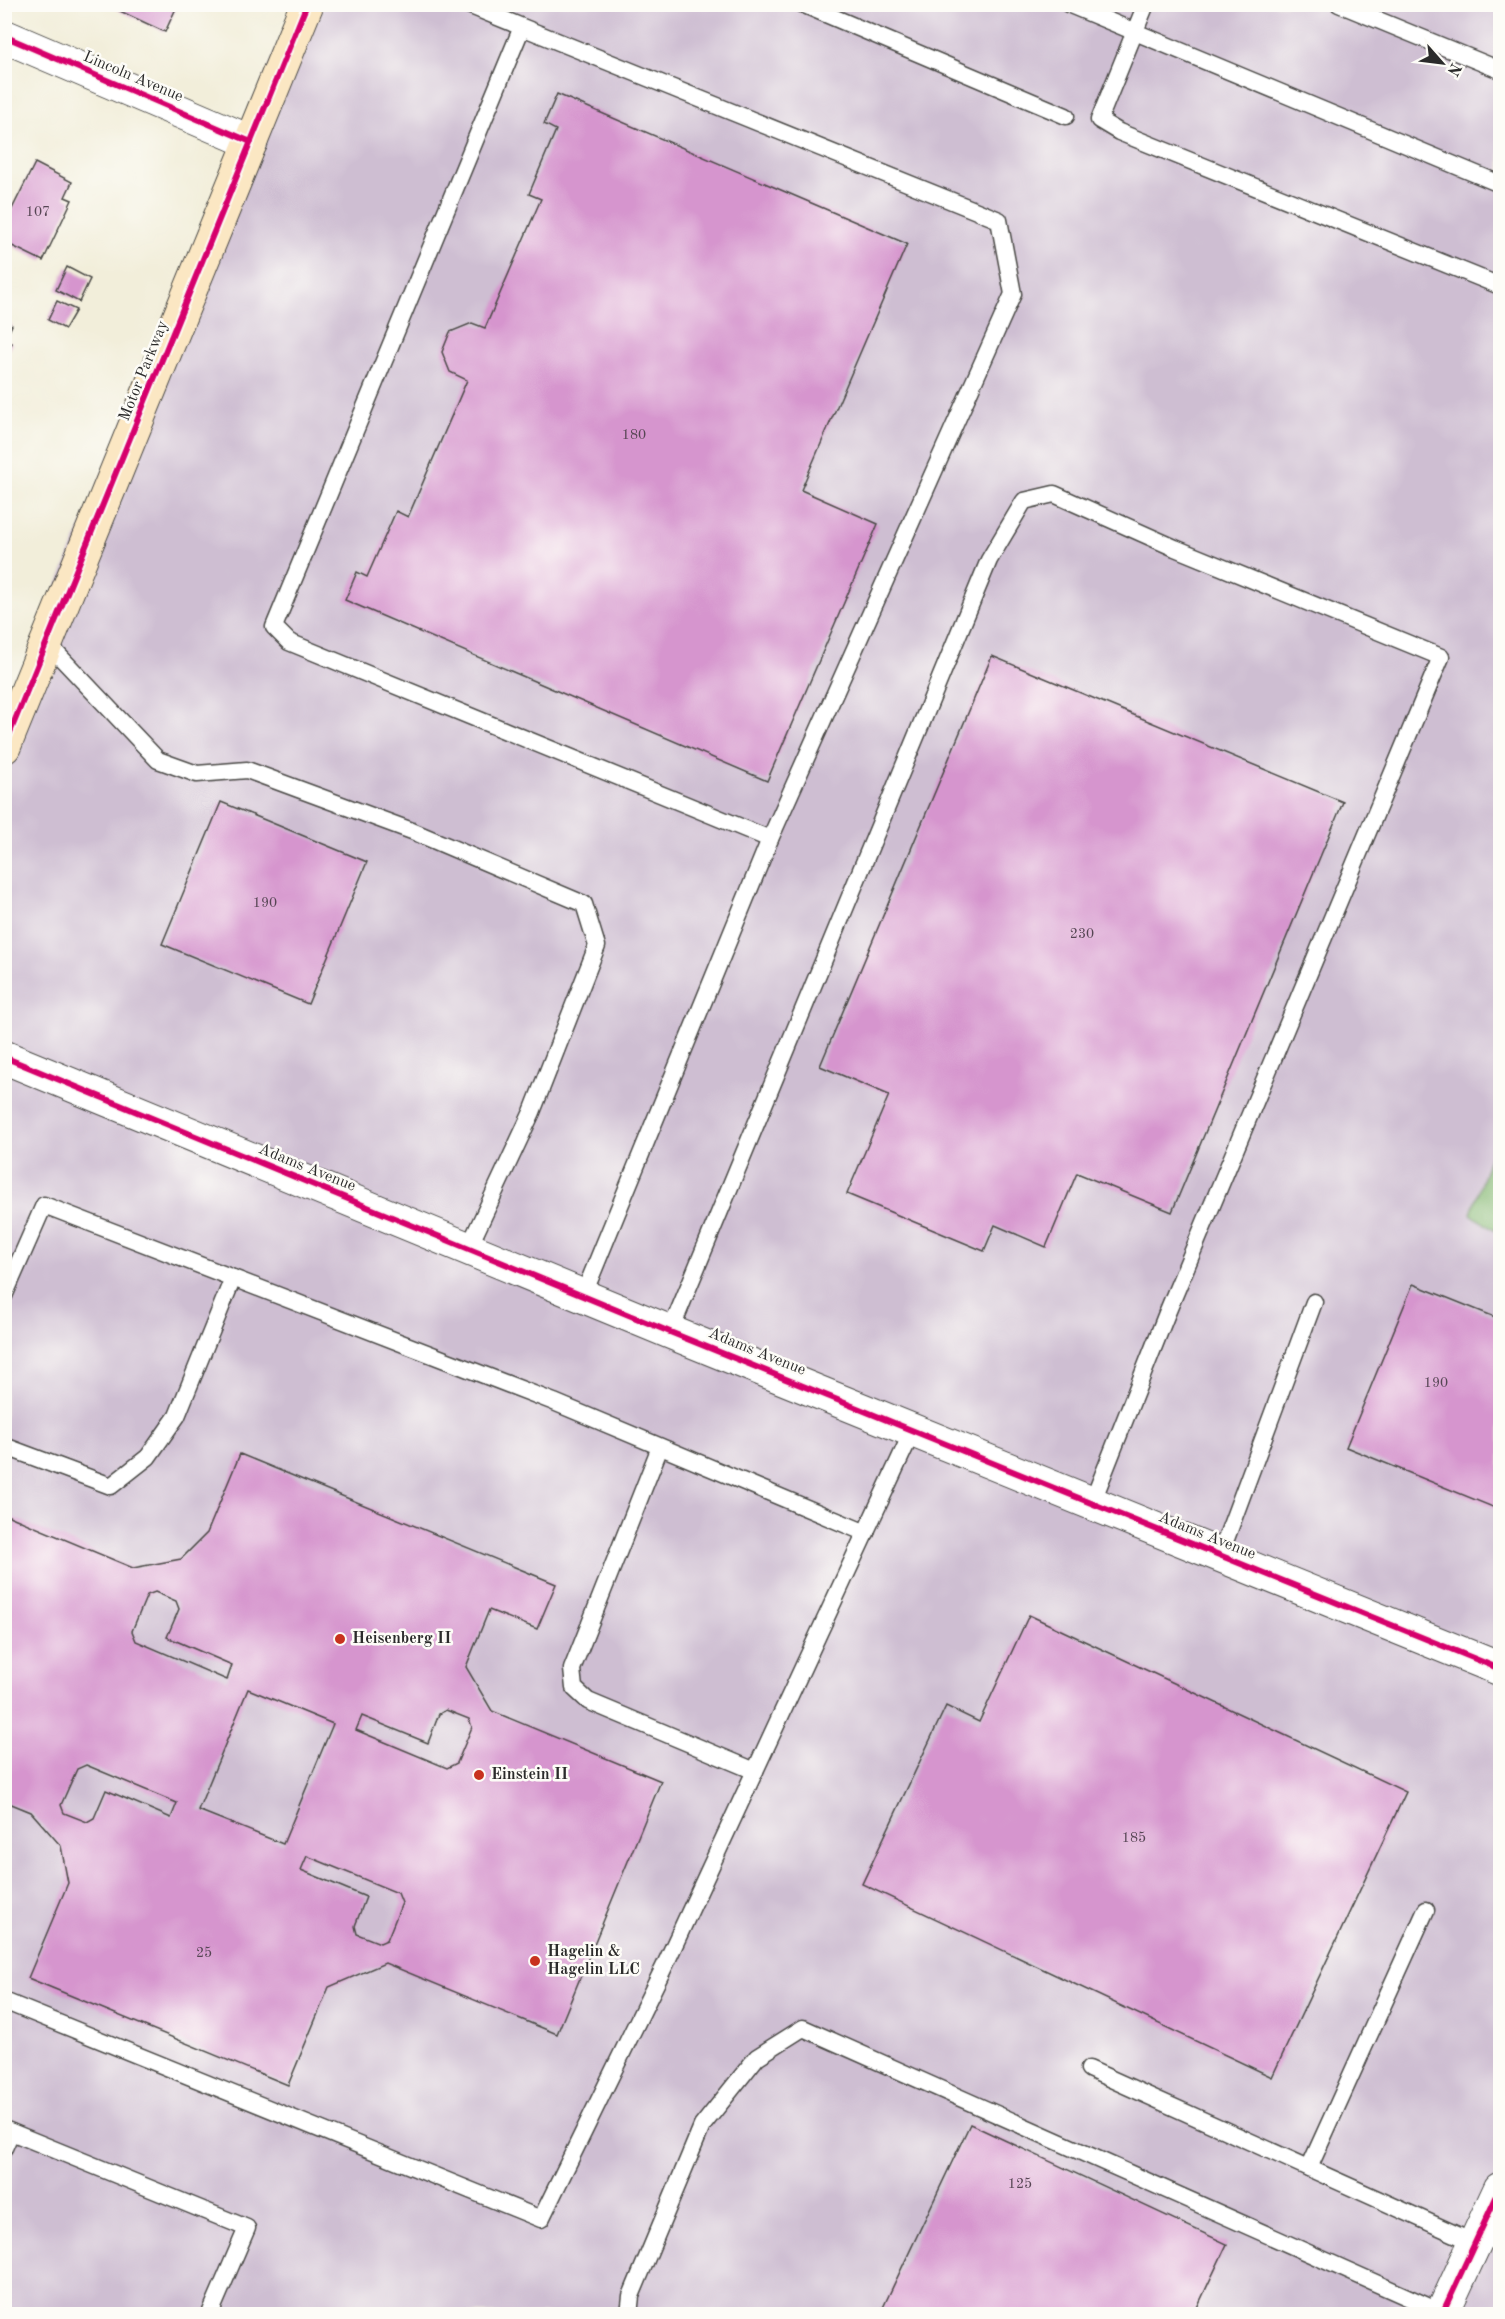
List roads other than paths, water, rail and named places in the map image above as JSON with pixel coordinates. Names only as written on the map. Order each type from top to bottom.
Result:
[{"type":"main road","name":"Motor Parkway","points":[[4,747],[308,4]]},
{"type":"street","name":"Lincoln Avenue","points":[[4,36],[251,142]]},
{"type":"street","name":"Adams Avenue","points":[[4,1057],[670,1332],[1500,1670]]},
{"type":"street","points":[[1443,2314],[1500,2189]]},
{"type":"lane","points":[[466,4],[999,220],[1013,294],[770,839],[583,1296]]},
{"type":"lane","points":[[802,4],[1066,116]]},
{"type":"lane","points":[[1068,4],[1500,184]]},
{"type":"lane","points":[[1146,4],[1099,120],[1119,132],[1500,286]]},
{"type":"lane","points":[[1339,4],[1500,70]]},
{"type":"lane","points":[[522,27],[274,627],[289,642],[770,839]]},
{"type":"lane","points":[[670,1332],[989,560],[1024,501],[1054,494],[1175,548],[1441,657],[1167,1312],[1092,1503]]},
{"type":"lane","points":[[47,643],[158,760],[197,774],[247,770],[412,831],[584,904],[597,946],[532,1112],[468,1249]]},
{"type":"lane","points":[[4,1296],[44,1205],[555,1402],[866,1533]]},
{"type":"lane","points":[[4,1446],[111,1486],[148,1457],[177,1416],[233,1278]]},
{"type":"lane","points":[[1220,1556],[1314,1302]]},
{"type":"lane","points":[[4,2001],[541,2219],[665,1965],[913,1430]]},
{"type":"lane","points":[[660,1447],[573,1669],[574,1688],[588,1701],[755,1771]]},
{"type":"lane","points":[[1309,2168],[1426,1910]]},
{"type":"lane","points":[[629,2314],[631,2295],[702,2126],[757,2057],[803,2028],[1443,2314]]},
{"type":"lane","points":[[1089,2068],[1475,2243]]},
{"type":"lane","points":[[4,2148],[8,2131],[247,2228],[210,2314]]},
{"type":"place","name":"Heisenberg II","points":[[340,1639]]},
{"type":"place","name":"Einstein II","points":[[479,1775]]},
{"type":"place","name":"Hagelin & Hagelin LLC","points":[[535,1961]]}]
